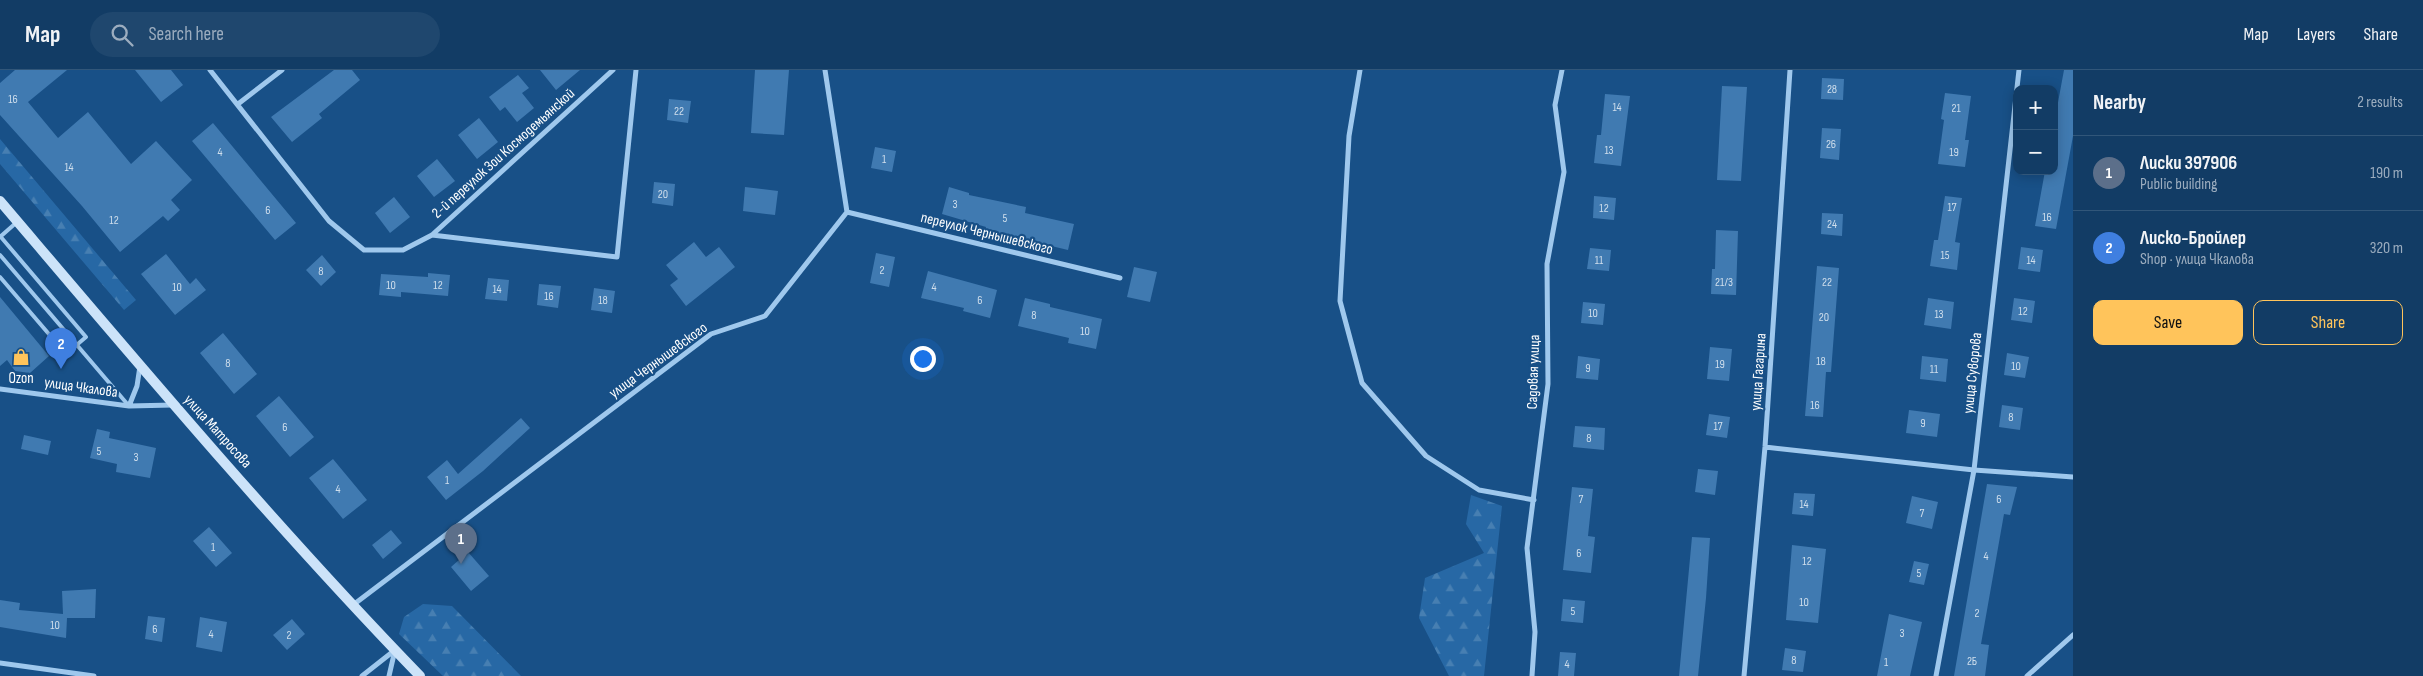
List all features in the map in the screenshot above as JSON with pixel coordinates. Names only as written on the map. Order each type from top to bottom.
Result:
[{"type":"main road","name":"улица Матросова","points":[[0,201],[174,405],[353,606],[420,676]]},
{"type":"street","name":"2-й переулок Зои Космодемьянской","points":[[210,70],[329,221],[364,250],[403,250],[432,235],[613,70]]},
{"type":"street","points":[[238,104],[282,70]]},
{"type":"street","name":"2-й переулок Зои Космодемьянской","points":[[432,235],[617,257],[636,70]]},
{"type":"street","points":[[825,70],[847,212]]},
{"type":"street","points":[[1360,70],[1348,136],[1340,300],[1362,383],[1426,456],[1479,490],[1534,500]]},
{"type":"street","name":"Садовая улица","points":[[1532,676],[1535,632],[1527,548],[1548,384],[1547,264],[1564,172],[1555,106],[1562,70]]},
{"type":"street","name":"улица Гагарина","points":[[1744,676],[1765,447],[1790,70]]},
{"type":"street","name":"улица Суворова","points":[[1936,676],[1974,470],[2019,70]]},
{"type":"street","name":"переулок Чернышевского","points":[[847,212],[1120,278]]},
{"type":"street","name":"улица Чернышевского","points":[[353,606],[710,334],[765,316],[847,212]]},
{"type":"street","name":"улица Чкалова","points":[[129,406],[137,386],[140,365]]},
{"type":"street","name":"улица Чкалова","points":[[0,389],[129,406],[174,405]]},
{"type":"street","points":[[1765,447],[1974,470],[2073,477]]},
{"type":"street","points":[[2028,676],[2073,635]]},
{"type":"street","points":[[362,676],[395,650]]},
{"type":"street","points":[[390,676],[395,650]]},
{"type":"street","points":[[0,663],[94,676]]},
{"type":"lane","points":[[0,278],[66,354],[86,336],[0,236],[17,221]]},
{"type":"lane","points":[[0,255],[129,406]]},
{"type":"green space","points":[[0,139],[136,300],[124,310],[0,164]]},
{"type":"green space","points":[[1471,495],[1502,506],[1484,676],[1449,676],[1419,618],[1425,578],[1484,553],[1466,524]]},
{"type":"green space","points":[[423,604],[452,606],[521,676],[443,676],[399,634],[404,617]]},
{"type":"building","points":[[15,70],[67,70],[28,102],[58,138],[88,112],[131,164],[156,141],[192,180],[171,200],[180,210],[168,221],[163,216],[120,252],[82,206],[0,115],[0,83]]},
{"type":"building","points":[[135,70],[171,70],[183,85],[161,102]]},
{"type":"building","points":[[334,70],[352,70],[360,80],[319,114],[322,118],[292,142],[271,117]]},
{"type":"building","points":[[540,70],[580,70],[556,90]]},
{"type":"building","points":[[755,70],[789,70],[784,135],[751,133]]},
{"type":"building","points":[[2064,70],[2073,70],[2073,136],[2056,229],[2035,226],[2044,175],[2058,175],[2058,102]]},
{"type":"building","points":[[518,75],[529,88],[522,93],[534,108],[517,122],[505,107],[500,111],[489,97]]},
{"type":"building","points":[[1822,78],[1844,79],[1843,100],[1821,99]]},
{"type":"building","points":[[1722,86],[1747,87],[1741,181],[1717,180]]},
{"type":"building","points":[[1945,93],[1971,96],[1965,140],[1969,140],[1965,167],[1938,164],[1944,120],[1941,119]]},
{"type":"building","points":[[1605,94],[1630,96],[1621,166],[1594,163],[1597,135],[1601,135]]},
{"type":"building","points":[[669,99],[691,101],[688,123],[667,120]]},
{"type":"building","points":[[479,118],[498,142],[477,159],[458,135]]},
{"type":"building","points":[[213,123],[296,223],[275,240],[192,141]]},
{"type":"building","points":[[1822,128],[1841,129],[1839,160],[1820,158]]},
{"type":"building","points":[[875,147],[896,151],[892,172],[871,168]]},
{"type":"building","points":[[437,159],[455,181],[434,197],[417,176]]},
{"type":"building","points":[[654,182],[675,184],[673,206],[652,203]]},
{"type":"building","points":[[745,187],[778,191],[775,215],[743,211]]},
{"type":"building","points":[[949,187],[969,193],[969,195],[1026,207],[1025,213],[1074,224],[1068,250],[985,230],[986,227],[942,214]]},
{"type":"building","points":[[1594,196],[1616,198],[1614,220],[1593,218]]},
{"type":"building","points":[[1945,196],[1962,198],[1955,242],[1960,243],[1957,270],[1930,266],[1934,240],[1938,240]]},
{"type":"building","points":[[394,197],[410,217],[390,233],[375,213]]},
{"type":"building","points":[[1822,213],[1843,214],[1842,236],[1821,234]]},
{"type":"building","points":[[1716,230],[1738,231],[1736,295],[1711,294],[1712,269],[1715,269]]},
{"type":"building","points":[[694,242],[706,257],[719,247],[735,267],[686,306],[670,285],[678,279],[666,265]]},
{"type":"building","points":[[2021,247],[2043,250],[2040,272],[2018,269]]},
{"type":"building","points":[[1590,248],[1611,250],[1609,271],[1587,269]]},
{"type":"building","points":[[876,253],[895,257],[889,287],[870,283]]},
{"type":"building","points":[[166,254],[190,284],[196,278],[206,290],[175,315],[141,274]]},
{"type":"building","points":[[322,255],[336,272],[321,286],[306,270]]},
{"type":"building","points":[[1817,266],[1839,268],[1831,372],[1826,372],[1823,417],[1805,416]]},
{"type":"building","points":[[1134,267],[1157,272],[1150,302],[1127,297]]},
{"type":"building","points":[[928,271],[997,290],[990,318],[963,311],[964,308],[921,298]]},
{"type":"building","points":[[428,273],[450,275],[448,296],[401,292],[401,297],[379,295],[381,274],[428,277]]},
{"type":"building","points":[[488,278],[509,280],[507,301],[485,299]]},
{"type":"building","points":[[539,284],[561,286],[558,308],[537,305]]},
{"type":"building","points":[[594,288],[615,291],[612,313],[591,310]]},
{"type":"building","points":[[0,297],[49,356],[30,373],[15,371],[7,360],[0,366]]},
{"type":"building","points":[[1025,298],[1050,304],[1050,307],[1102,319],[1096,349],[1068,343],[1069,338],[1018,326]]},
{"type":"building","points":[[1928,298],[1954,302],[1951,329],[1924,325]]},
{"type":"building","points":[[2014,298],[2035,301],[2032,323],[2011,320]]},
{"type":"building","points":[[1583,302],[1605,304],[1603,325],[1581,323]]},
{"type":"building","points":[[223,333],[257,374],[234,394],[200,353]]},
{"type":"building","points":[[1710,347],[1732,349],[1729,381],[1707,379]]},
{"type":"building","points":[[2007,353],[2029,357],[2025,378],[2004,375]]},
{"type":"building","points":[[1578,356],[1600,359],[1598,380],[1576,378]]},
{"type":"building","points":[[1922,356],[1948,359],[1946,382],[1920,379]]},
{"type":"building","points":[[279,396],[314,437],[290,457],[256,416]]},
{"type":"building","points":[[2002,405],[2023,408],[2020,430],[1999,427]]},
{"type":"building","points":[[1909,410],[1940,414],[1937,437],[1906,433]]},
{"type":"building","points":[[1709,414],[1730,417],[1727,438],[1706,435]]},
{"type":"building","points":[[521,418],[530,428],[483,471],[446,500],[427,477],[447,460],[458,474]]},
{"type":"building","points":[[1575,426],[1605,428],[1604,450],[1573,447]]},
{"type":"building","points":[[97,429],[110,432],[109,438],[156,448],[150,478],[116,472],[117,464],[90,458]]},
{"type":"building","points":[[24,435],[51,441],[48,455],[21,449]]},
{"type":"building","points":[[333,459],[367,500],[343,519],[309,478]]},
{"type":"building","points":[[1698,469],[1718,471],[1715,495],[1695,492]]},
{"type":"building","points":[[1987,484],[2017,487],[2010,515],[2004,514],[1981,644],[1989,645],[1985,676],[1954,676]]},
{"type":"building","points":[[1572,487],[1593,489],[1588,536],[1595,537],[1591,573],[1563,570]]},
{"type":"building","points":[[1794,493],[1815,494],[1813,516],[1792,514]]},
{"type":"building","points":[[1912,496],[1938,502],[1932,529],[1906,523]]},
{"type":"building","points":[[209,527],[232,553],[216,567],[193,541]]},
{"type":"building","points":[[391,530],[402,543],[383,559],[372,545]]},
{"type":"building","points":[[1692,537],[1710,538],[1706,598],[1698,676],[1679,676]]},
{"type":"building","points":[[1792,545],[1826,549],[1818,623],[1786,620]]},
{"type":"building","points":[[468,552],[489,576],[471,591],[451,567]]},
{"type":"building","points":[[1914,561],[1929,564],[1924,585],[1909,582]]},
{"type":"building","points":[[96,589],[95,618],[67,618],[66,638],[0,627],[0,600],[20,603],[19,610],[63,614],[62,591]]},
{"type":"building","points":[[1563,599],[1585,601],[1583,623],[1561,621]]},
{"type":"building","points":[[1889,614],[1922,622],[1910,676],[1877,676]]},
{"type":"building","points":[[148,616],[165,618],[162,642],[145,639]]},
{"type":"building","points":[[200,617],[227,622],[222,652],[196,647]]},
{"type":"building","points":[[292,619],[305,634],[287,650],[273,635]]},
{"type":"building","points":[[1785,648],[1806,651],[1803,672],[1782,670]]},
{"type":"building","points":[[1560,652],[1576,653],[1574,676],[1558,676]]},
{"type":"place","name":"Ozon","points":[[21,357]]},
{"type":"place","name":"Лиско-Бройлер","points":[[61,369]]},
{"type":"place","name":"Лиски 397906","points":[[461,564]]}]
